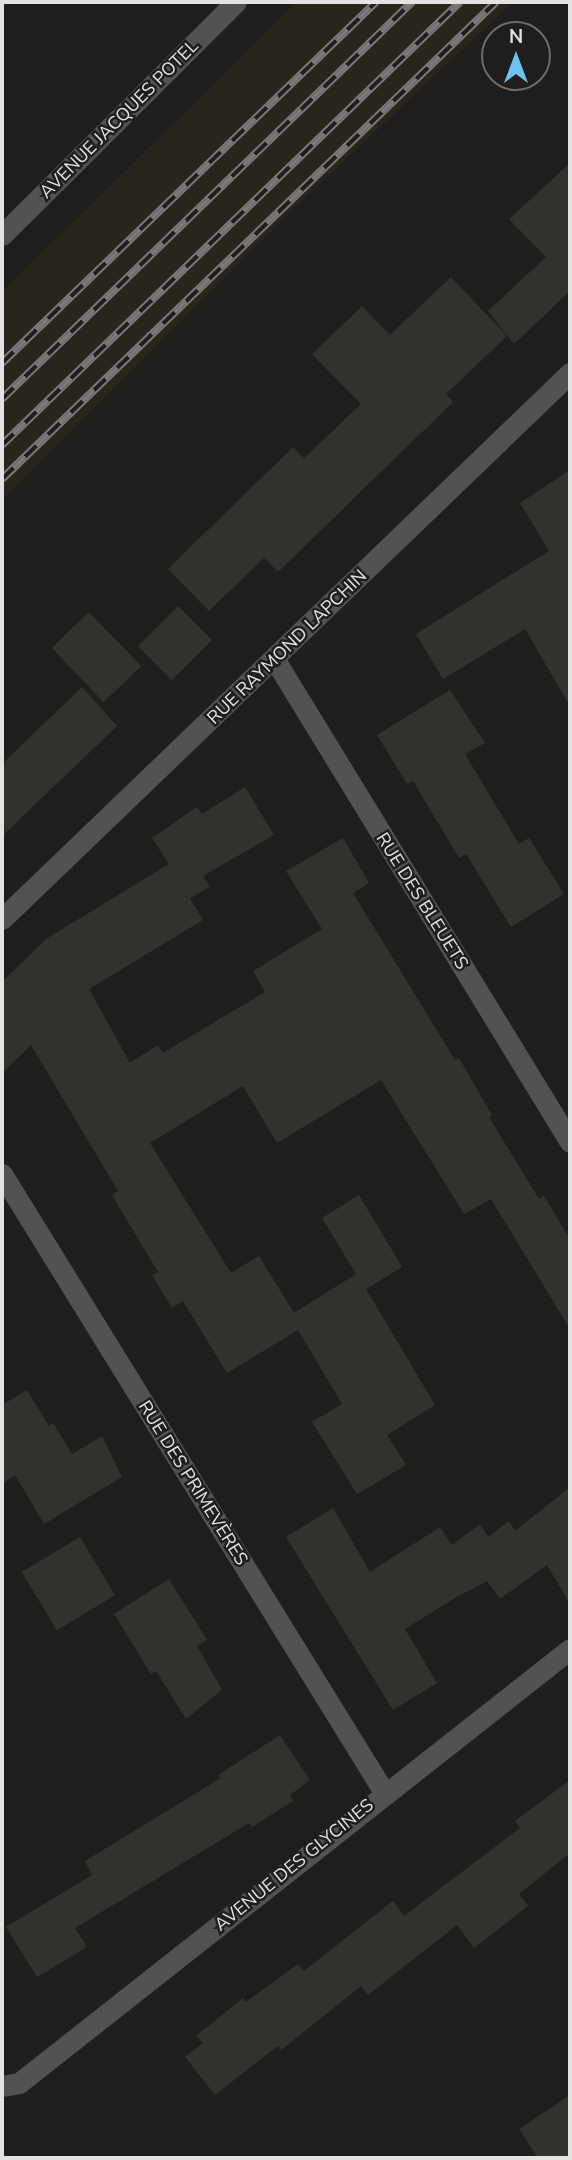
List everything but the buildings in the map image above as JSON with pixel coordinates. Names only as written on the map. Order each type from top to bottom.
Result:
[{"type":"street","name":"AVENUE JACQUES POTEL","points":[[2,235],[236,2]]},
{"type":"street","name":"RUE RAYMOND LAPCHIN","points":[[2,919],[275,660],[570,373]]},
{"type":"street","name":"RUE DES BLEUETS","points":[[275,660],[570,1142]]},
{"type":"street","name":"RUE DES PRIMEVÈRES","points":[[2,1174],[384,1792]]},
{"type":"street","name":"AVENUE DES GLYCINES","points":[[10,2085],[570,1649]]},
{"type":"shaded area","points":[[297,2],[513,2],[493,21],[481,21],[481,32],[307,196],[2,501],[2,292]]},
{"type":"railway","points":[[2,363],[376,2]]},
{"type":"railway","points":[[2,399],[412,2]]},
{"type":"railway","points":[[2,445],[460,2]]},
{"type":"railway","points":[[2,479],[496,2]]}]
